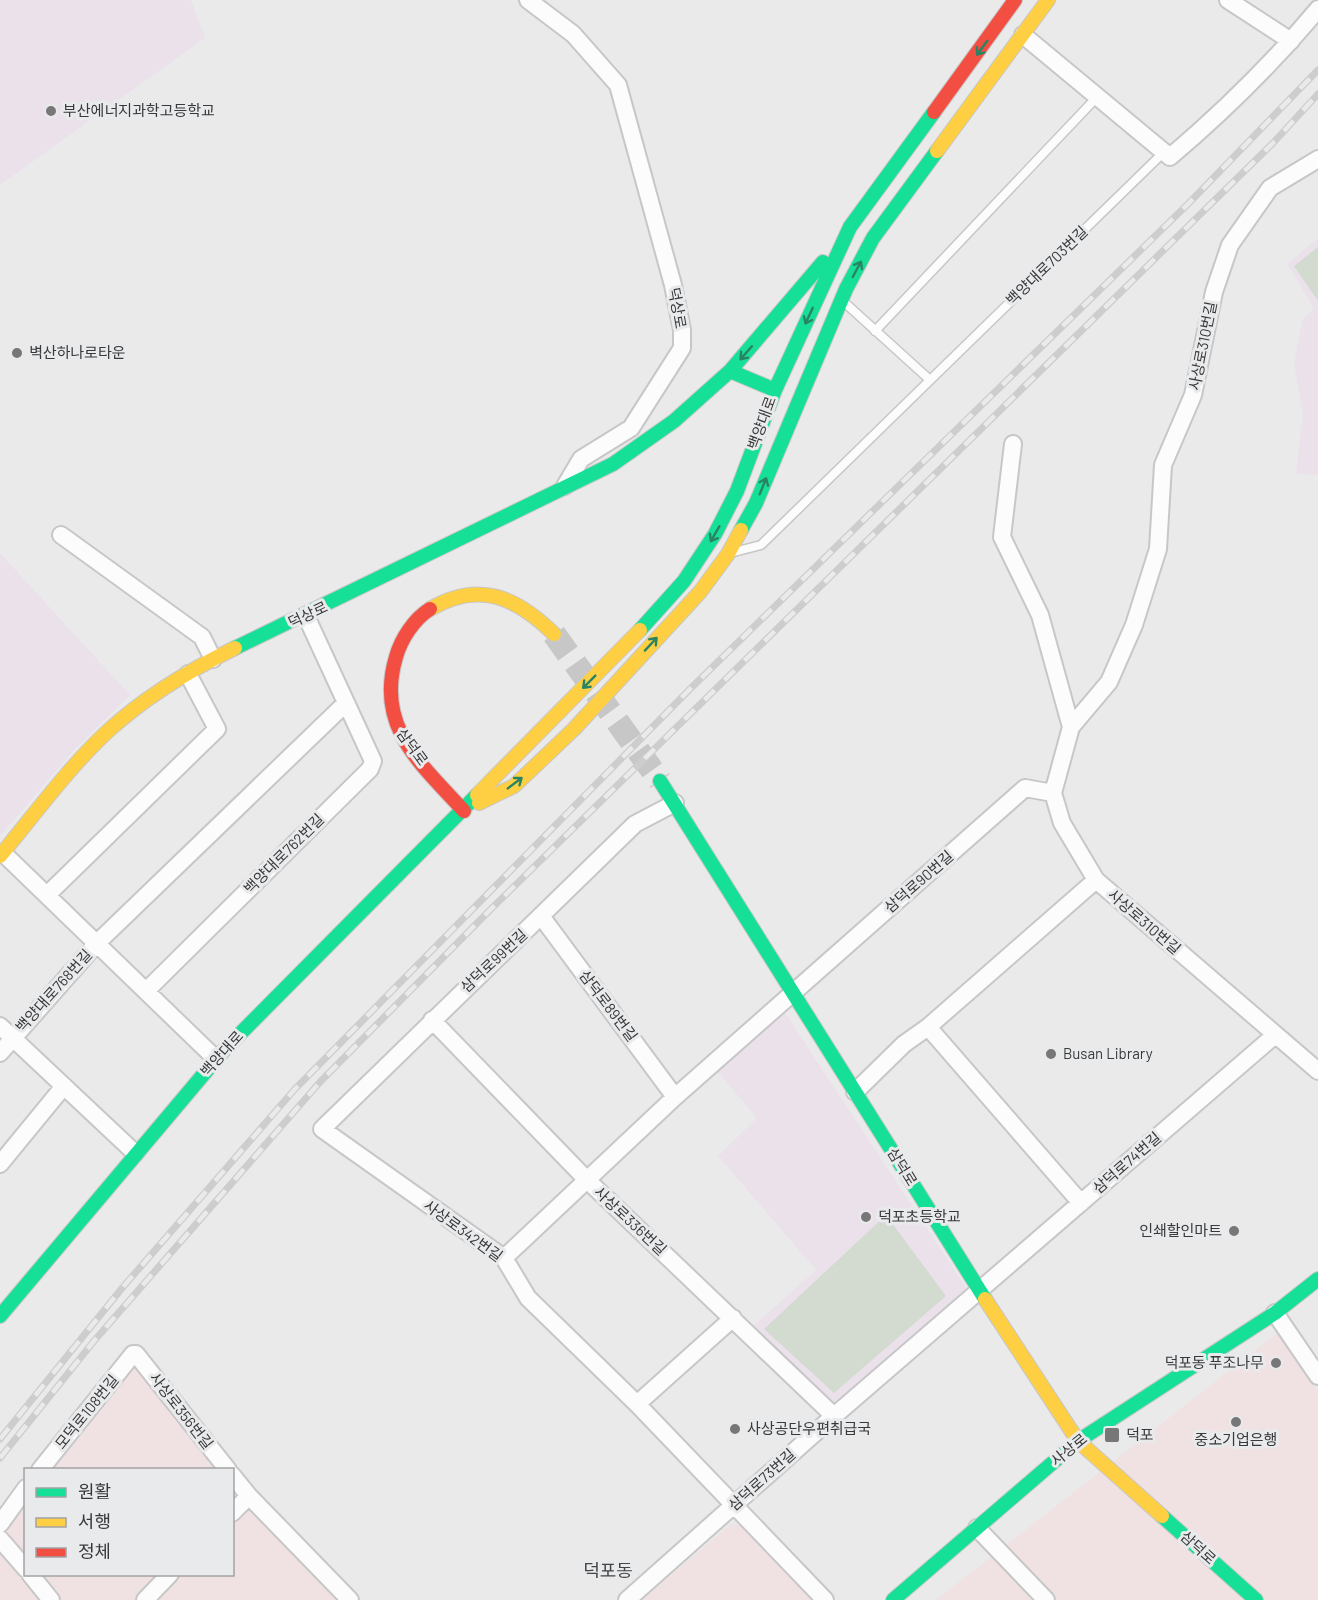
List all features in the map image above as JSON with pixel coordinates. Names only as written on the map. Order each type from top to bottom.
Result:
[{"type":"main road","name":"백양대로","points":[[0,1316],[216,1059],[320,950],[464,811],[623,649],[684,581],[715,534],[737,491],[775,390],[850,227],[1016,0]]},
{"type":"main road","name":"백양대로","points":[[464,811],[514,786],[574,729],[700,592],[728,554],[756,502],[842,300],[873,238],[1048,0]]},
{"type":"main road","name":"덕상로","points":[[2,855],[96,743],[146,700],[213,659],[563,490],[639,449],[680,418],[730,371],[803,288],[850,227]]},
{"type":"main road","points":[[730,371],[775,390]]},
{"type":"main road","name":"삼덕로","points":[[464,811],[406,745],[395,723],[390,705],[389,687],[391,664],[399,642],[427,611],[448,600],[469,595],[493,595],[510,600],[532,612],[554,634]]},
{"type":"main road","name":"삼덕로","points":[[660,781],[980,1291],[1078,1441],[1256,1600]]},
{"type":"main road","name":"사상로","points":[[893,1600],[1078,1441],[1275,1313],[1318,1279]]},
{"type":"street","name":"덕상로","points":[[528,0],[573,34],[618,85],[673,285],[682,348],[631,428],[581,459],[563,490]]},
{"type":"street","points":[[1228,0],[1291,41]]},
{"type":"street","name":"백양대로703번길","points":[[1164,152],[1170,157],[1215,119],[1291,41],[1318,9]]},
{"type":"street","points":[[1023,35],[1164,152]]},
{"type":"street","name":"사상로310번길","points":[[1318,159],[1270,188],[1230,245],[1214,292],[1193,395],[1164,465],[1158,549],[1134,625],[1109,682],[1071,727],[1053,793],[1062,823],[1096,880],[1318,1071]]},
{"type":"street","points":[[1013,444],[1002,537],[1040,615],[1071,727]]},
{"type":"street","points":[[61,535],[202,637],[213,659]]},
{"type":"street","name":"백양대로762번길","points":[[146,991],[370,769],[373,761],[306,616]]},
{"type":"street","points":[[47,895],[217,729],[188,674]]},
{"type":"street","points":[[97,944],[346,703]]},
{"type":"street","name":"삼덕로90번길","points":[[792,993],[1025,789],[1053,793]]},
{"type":"street","name":"삼덕로99번길","points":[[322,1129],[636,824],[675,802]]},
{"type":"street","points":[[2,855],[47,895],[216,1059]]},
{"type":"street","points":[[855,1092],[904,1044],[928,1027],[1096,880]]},
{"type":"street","name":"삼덕로89번길","points":[[541,916],[675,1096]]},
{"type":"street","name":"백양대로768번길","points":[[0,1053],[6,1032],[97,944]]},
{"type":"street","points":[[504,1258],[675,1096],[792,993]]},
{"type":"street","name":"사상로336번길","points":[[432,1020],[586,1179],[834,1416]]},
{"type":"street","points":[[928,1027],[1081,1203]]},
{"type":"street","name":"백양대로768번길","points":[[6,1032],[135,1154]]},
{"type":"street","name":"삼덕로74번길","points":[[980,1291],[1275,1035]]},
{"type":"street","points":[[0,1164],[64,1086]]},
{"type":"street","name":"사상로342번길","points":[[322,1129],[504,1258],[528,1298],[637,1404],[825,1600]]},
{"type":"street","name":"삼덕로73번길","points":[[627,1600],[834,1416],[980,1291]]},
{"type":"street","points":[[1275,1313],[1318,1376]]},
{"type":"street","points":[[637,1404],[733,1318]]},
{"type":"street","name":"모덕로108번길","points":[[42,1468],[133,1354]]},
{"type":"street","name":"사상로356번길","points":[[133,1354],[136,1354],[226,1468]]},
{"type":"street","points":[[234,1477],[249,1496],[350,1600]]},
{"type":"street","points":[[0,1524],[24,1491]]},
{"type":"street","points":[[234,1511],[249,1496]]},
{"type":"street","points":[[977,1528],[1046,1600]]},
{"type":"street","points":[[0,1539],[24,1567]]},
{"type":"street","points":[[31,1576],[51,1600]]},
{"type":"street","points":[[145,1600],[169,1576]]},
{"type":"lane","points":[[876,331],[1097,97]]},
{"type":"lane","name":"백양대로703번길","points":[[930,380],[1164,152]]},
{"type":"lane","points":[[728,554],[761,545],[930,380],[842,300]]},
{"type":"shaded area","name":"부산에너지과학고등학교","points":[[0,0],[191,0],[205,38],[0,185]]},
{"type":"shaded area","points":[[1318,238],[1318,475],[1296,474],[1303,413],[1294,363],[1303,319],[1314,308],[1287,264]]},
{"type":"shaded area","points":[[1318,247],[1318,301],[1294,266]]},
{"type":"shaded area","points":[[0,553],[130,695],[75,749],[0,836]]},
{"type":"shaded area","points":[[785,1013],[967,1289],[835,1407],[751,1328],[816,1270],[718,1156],[757,1118],[717,1071]]},
{"type":"shaded area","points":[[886,1215],[946,1296],[834,1393],[764,1329]]},
{"type":"shaded area","points":[[1275,1335],[1280,1335],[1318,1392],[1318,1600],[936,1600]]},
{"type":"shaded area","points":[[132,1361],[215,1468],[53,1468],[101,1407]]},
{"type":"shaded area","points":[[234,1493],[337,1600],[0,1600],[0,1536],[24,1503],[24,1576],[234,1576]]},
{"type":"shaded area","points":[[731,1524],[745,1525],[816,1600],[642,1600]]},
{"type":"tunnel","points":[[554,634],[660,781]]},
{"type":"railway","points":[[0,1439],[123,1287],[295,1089],[691,688],[1188,204],[1318,70]]},
{"type":"railway","points":[[0,1458],[94,1341],[320,1082],[489,911],[1273,143],[1318,94]]},
{"type":"traffic: fast","points":[[640,630],[684,581],[715,534],[737,491],[775,390],[850,227],[934,112]]},
{"type":"traffic: fast","points":[[741,530],[756,503],[846,289],[873,238],[937,151]]},
{"type":"traffic: fast","points":[[730,371],[823,262]]},
{"type":"traffic: fast","points":[[235,648],[613,464],[674,421],[730,371],[775,390]]},
{"type":"traffic: fast","points":[[660,781],[985,1299]]},
{"type":"traffic: fast","points":[[0,1316],[224,1050],[477,795]]},
{"type":"traffic: fast","points":[[893,1600],[1078,1441],[1275,1313],[1318,1279]]},
{"type":"traffic: fast","points":[[1162,1516],[1256,1600]]},
{"type":"traffic: slow","points":[[937,151],[1048,0]]},
{"type":"traffic: slow","points":[[479,803],[514,786],[574,729],[700,592],[728,554],[741,530]]},
{"type":"traffic: slow","points":[[430,609],[465,595],[481,594],[496,597],[525,610],[554,634]]},
{"type":"traffic: slow","points":[[477,795],[640,630]]},
{"type":"traffic: slow","points":[[0,856],[65,776],[108,731],[168,685],[235,648]]},
{"type":"traffic: slow","points":[[985,1299],[1078,1441],[1162,1516]]},
{"type":"traffic: jam","points":[[934,112],[1015,0]]},
{"type":"traffic: jam","points":[[430,609],[414,624],[398,650],[391,682],[392,704],[397,724],[406,743],[432,777],[464,811]]},
{"type":"place","name":"부산에너지과학고등학교","points":[[51,111]]},
{"type":"place","name":"벽산하나로타운","points":[[17,353]]},
{"type":"place","name":"Busan Library","points":[[1051,1054]]},
{"type":"place","name":"덕포초등학교","points":[[866,1217]]},
{"type":"place","name":"인쇄할인마트","points":[[1234,1231]]},
{"type":"place","name":"덕포동 푸조나무","points":[[1276,1363]]},
{"type":"place","name":"중소기업은행","points":[[1236,1422]]},
{"type":"place","name":"사상공단우편취급국","points":[[735,1429]]},
{"type":"place","name":"덕포","points":[[1112,1435]]},
{"type":"district","name":"덕포동","points":[[608,1571]]}]
